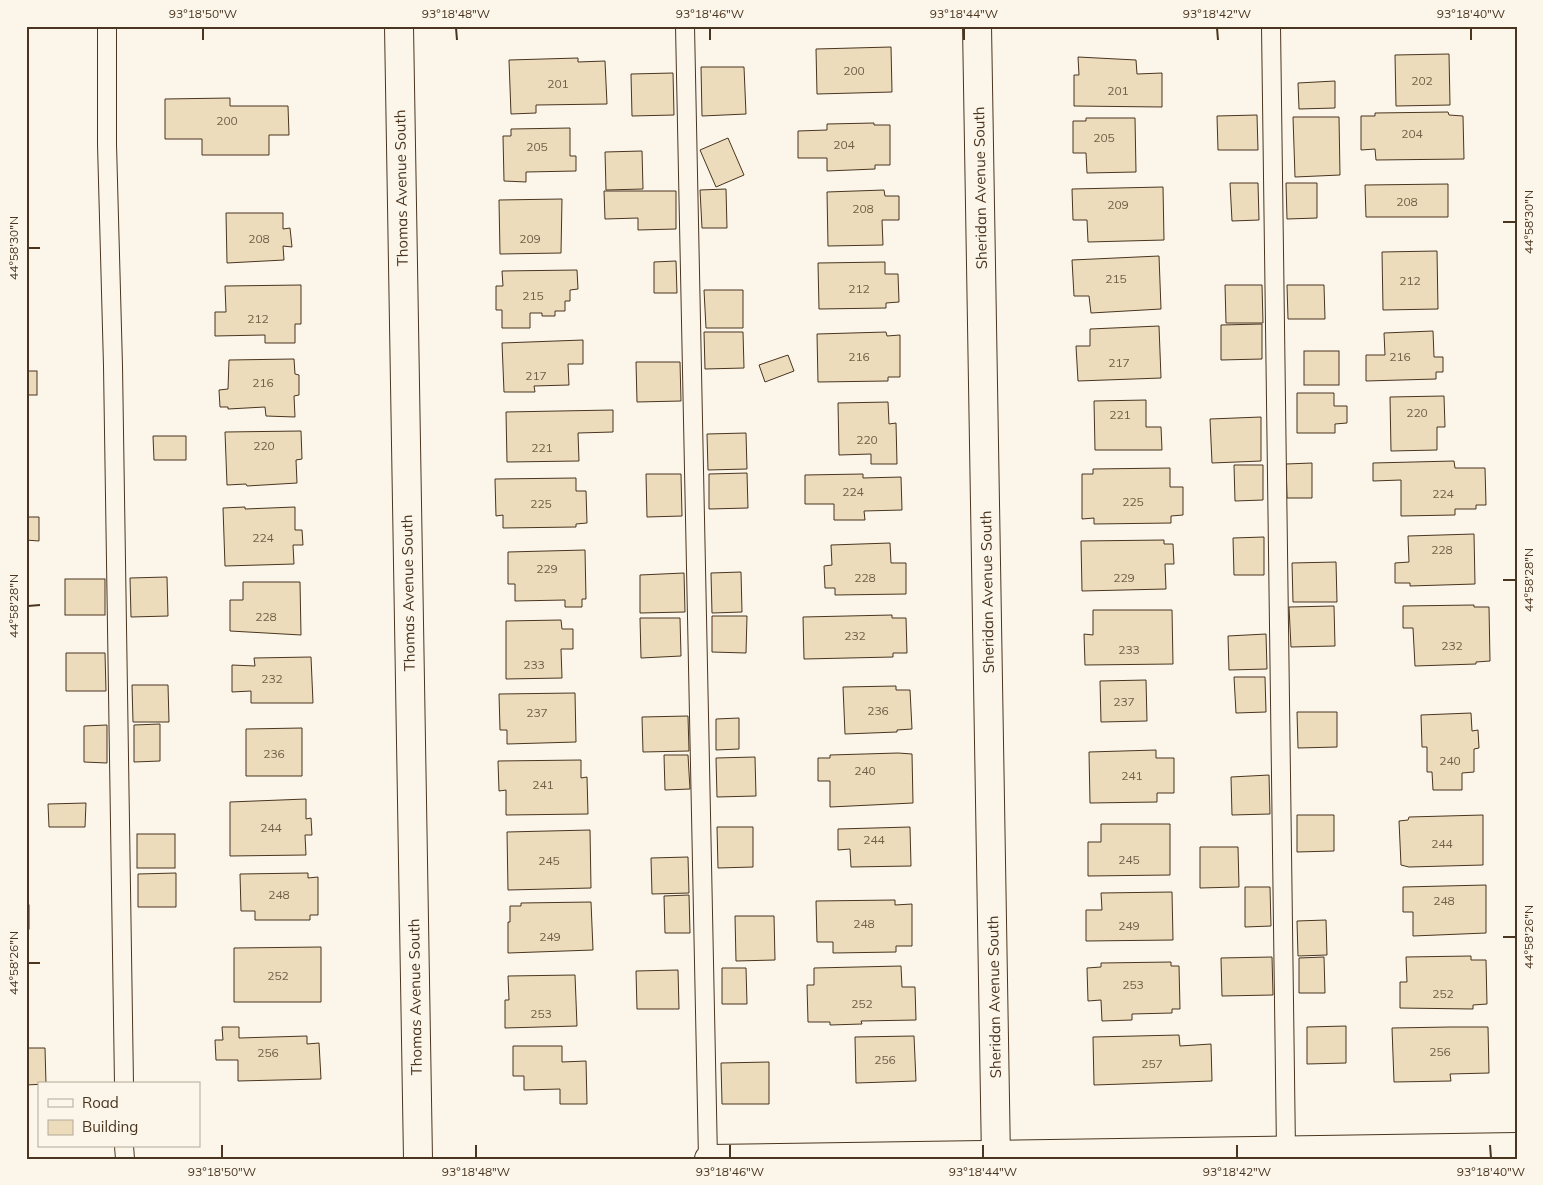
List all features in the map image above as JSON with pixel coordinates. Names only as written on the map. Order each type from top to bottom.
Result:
[{"type":"street","name":"Thomas Avenue South","points":[[399,26],[418,1159]]},
{"type":"street","name":"Sheridan Avenue South","points":[[978,26],[996,1157]]},
{"type":"street","points":[[709,1159],[996,1157],[1517,1147]]},
{"type":"lane","points":[[107,26],[106,144],[113,366],[124,1082]]},
{"type":"lane","points":[[685,26],[709,1159]]},
{"type":"lane","points":[[1271,26],[1286,1151]]},
{"type":"building","points":[[891,47],[892,92],[817,94],[816,49]]},
{"type":"building","points":[[1449,54],[1450,105],[1396,106],[1395,55]]},
{"type":"building","points":[[1078,57],[1136,60],[1137,74],[1162,73],[1162,107],[1074,106],[1074,75],[1079,75]]},
{"type":"building","points":[[578,58],[578,62],[605,61],[607,104],[536,105],[536,113],[511,114],[509,60]]},
{"type":"building","points":[[701,67],[744,67],[746,114],[702,116]]},
{"type":"building","points":[[673,73],[674,115],[632,116],[631,74]]},
{"type":"building","points":[[1335,81],[1335,108],[1299,109],[1298,83]]},
{"type":"building","points":[[230,98],[230,106],[288,106],[289,135],[269,135],[269,155],[202,155],[202,139],[165,139],[165,99]]},
{"type":"building","points":[[1448,112],[1449,115],[1463,116],[1464,159],[1376,160],[1375,149],[1361,150],[1361,116],[1375,116],[1375,113]]},
{"type":"building","points":[[1257,115],[1258,150],[1218,150],[1217,116]]},
{"type":"building","points":[[1293,117],[1339,117],[1340,175],[1295,177]]},
{"type":"building","points":[[1086,118],[1135,118],[1136,172],[1087,173],[1086,153],[1073,153],[1073,121],[1086,121]]},
{"type":"building","points":[[874,123],[874,125],[890,125],[890,165],[875,165],[875,169],[827,171],[827,158],[798,158],[798,131],[827,130],[827,124]]},
{"type":"building","points":[[570,128],[570,156],[576,156],[576,171],[526,172],[526,182],[504,181],[503,136],[511,136],[511,129]]},
{"type":"building","points":[[728,138],[744,175],[716,187],[700,150]]},
{"type":"building","points":[[642,151],[643,189],[606,190],[605,152]]},
{"type":"building","points":[[1230,183],[1258,183],[1259,220],[1232,221]]},
{"type":"building","points":[[1286,183],[1317,183],[1317,218],[1287,219]]},
{"type":"building","points":[[1448,184],[1448,217],[1366,217],[1365,185]]},
{"type":"building","points":[[1163,187],[1164,240],[1088,242],[1087,220],[1073,220],[1072,189]]},
{"type":"building","points":[[726,189],[727,228],[702,228],[700,190]]},
{"type":"building","points":[[884,190],[885,196],[899,196],[899,220],[882,220],[883,245],[828,246],[827,192]]},
{"type":"building","points":[[604,191],[676,191],[676,229],[638,230],[638,218],[605,219]]},
{"type":"building","points":[[562,199],[561,253],[500,254],[499,200]]},
{"type":"building","points":[[226,213],[283,213],[283,229],[290,228],[292,247],[283,246],[284,260],[227,263]]},
{"type":"building","points":[[1437,251],[1438,309],[1383,310],[1382,252]]},
{"type":"building","points":[[1159,256],[1161,309],[1091,313],[1089,296],[1074,296],[1072,260]]},
{"type":"building","points":[[676,261],[677,293],[654,293],[654,262]]},
{"type":"building","points":[[885,262],[885,274],[898,274],[899,302],[886,303],[886,308],[819,309],[818,263]]},
{"type":"building","points":[[577,270],[578,289],[570,290],[570,301],[565,301],[565,311],[555,311],[555,316],[542,316],[542,313],[530,313],[530,328],[502,328],[502,310],[496,310],[496,286],[503,286],[502,271]]},
{"type":"building","points":[[301,285],[301,324],[295,324],[295,343],[265,343],[265,335],[215,336],[215,312],[226,312],[225,286]]},
{"type":"building","points":[[1225,285],[1262,285],[1263,323],[1226,323]]},
{"type":"building","points":[[1287,285],[1324,285],[1325,319],[1288,319]]},
{"type":"building","points":[[704,290],[743,290],[743,328],[706,328]]},
{"type":"building","points":[[1262,324],[1262,359],[1221,360],[1221,325]]},
{"type":"building","points":[[1159,326],[1161,378],[1078,381],[1076,346],[1090,346],[1090,329]]},
{"type":"building","points":[[1433,331],[1434,357],[1443,357],[1443,372],[1436,372],[1436,379],[1366,381],[1366,355],[1385,355],[1384,333]]},
{"type":"building","points":[[704,332],[743,332],[744,368],[705,369]]},
{"type":"building","points":[[886,332],[887,336],[900,335],[900,377],[888,377],[888,381],[818,382],[817,334]]},
{"type":"building","points":[[583,340],[583,364],[568,364],[569,385],[534,386],[535,392],[504,392],[502,343]]},
{"type":"building","points":[[1304,351],[1339,351],[1339,385],[1304,385]]},
{"type":"building","points":[[788,355],[794,371],[765,382],[759,365]]},
{"type":"building","points":[[294,359],[295,374],[299,375],[299,395],[294,396],[295,417],[266,416],[265,407],[228,409],[228,407],[220,407],[219,390],[228,389],[229,360]]},
{"type":"building","points":[[636,362],[680,362],[681,401],[637,402]]},
{"type":"building","points":[[26,371],[37,371],[37,395],[26,395]]},
{"type":"building","points":[[1297,393],[1334,393],[1334,406],[1347,406],[1347,423],[1335,424],[1335,433],[1297,433]]},
{"type":"building","points":[[1444,396],[1445,427],[1437,427],[1437,450],[1391,451],[1390,397]]},
{"type":"building","points":[[1146,400],[1146,427],[1161,427],[1162,450],[1095,450],[1094,401]]},
{"type":"building","points":[[888,402],[889,424],[896,423],[897,464],[871,464],[871,454],[839,455],[838,403]]},
{"type":"building","points":[[613,410],[613,432],[578,433],[579,461],[507,462],[506,412]]},
{"type":"building","points":[[1261,417],[1261,461],[1212,463],[1210,419]]},
{"type":"building","points":[[301,431],[302,459],[296,460],[297,483],[247,486],[246,484],[227,485],[225,432]]},
{"type":"building","points":[[746,433],[747,469],[708,470],[707,434]]},
{"type":"building","points":[[153,436],[186,436],[186,460],[154,460]]},
{"type":"building","points":[[1454,461],[1455,468],[1485,468],[1486,505],[1476,505],[1476,509],[1455,509],[1455,515],[1401,516],[1401,480],[1373,481],[1373,463]]},
{"type":"building","points":[[1312,463],[1312,498],[1287,498],[1286,464]]},
{"type":"building","points":[[1234,465],[1263,465],[1263,500],[1235,501]]},
{"type":"building","points":[[1170,468],[1170,487],[1183,487],[1183,515],[1171,516],[1171,523],[1094,524],[1094,518],[1082,519],[1082,474],[1093,474],[1093,469]]},
{"type":"building","points":[[747,473],[748,508],[709,509],[709,474]]},
{"type":"building","points":[[646,474],[681,474],[682,516],[647,517]]},
{"type":"building","points":[[863,474],[863,478],[901,477],[902,510],[864,511],[865,520],[834,520],[834,504],[805,504],[805,475]]},
{"type":"building","points":[[576,478],[576,491],[586,491],[587,523],[576,524],[576,527],[503,528],[503,515],[496,516],[495,479]]},
{"type":"building","points":[[245,507],[245,509],[295,507],[295,530],[302,530],[303,545],[293,545],[294,564],[225,566],[223,508]]},
{"type":"building","points":[[26,517],[39,517],[39,541],[26,540]]},
{"type":"building","points":[[1474,534],[1475,584],[1410,586],[1410,583],[1395,583],[1395,563],[1409,562],[1408,536]]},
{"type":"building","points":[[1264,537],[1264,575],[1234,575],[1233,538]]},
{"type":"building","points":[[1164,540],[1164,544],[1173,544],[1174,564],[1165,564],[1166,589],[1082,591],[1081,541]]},
{"type":"building","points":[[890,543],[891,563],[906,563],[906,594],[835,595],[835,588],[825,588],[824,566],[832,565],[831,545]]},
{"type":"building","points":[[585,550],[586,599],[582,599],[582,607],[565,607],[565,600],[515,601],[515,584],[508,584],[508,552]]},
{"type":"building","points":[[1336,562],[1337,602],[1293,602],[1292,563]]},
{"type":"building","points":[[741,572],[742,612],[712,613],[711,573]]},
{"type":"building","points":[[684,573],[685,612],[640,613],[640,575]]},
{"type":"building","points":[[167,577],[168,616],[131,617],[130,578]]},
{"type":"building","points":[[65,579],[105,579],[105,615],[65,615]]},
{"type":"building","points":[[243,582],[300,582],[301,635],[230,631],[230,600],[243,600]]},
{"type":"building","points":[[1474,605],[1474,607],[1489,607],[1490,661],[1476,662],[1476,664],[1415,666],[1413,628],[1403,628],[1403,606]]},
{"type":"building","points":[[1334,606],[1335,646],[1291,647],[1289,607]]},
{"type":"building","points":[[1093,610],[1172,610],[1173,664],[1085,665],[1084,634],[1093,635]]},
{"type":"building","points":[[892,615],[892,618],[906,618],[907,653],[893,653],[893,657],[804,659],[803,617]]},
{"type":"building","points":[[712,616],[747,616],[746,653],[712,652]]},
{"type":"building","points":[[640,618],[680,618],[681,656],[641,658]]},
{"type":"building","points":[[561,620],[562,629],[573,629],[573,649],[561,649],[562,678],[506,679],[506,621]]},
{"type":"building","points":[[1266,634],[1267,669],[1229,670],[1228,636]]},
{"type":"building","points":[[66,653],[105,653],[106,691],[66,691]]},
{"type":"building","points":[[311,657],[313,703],[251,703],[251,691],[232,692],[232,665],[255,666],[254,658]]},
{"type":"building","points":[[1234,677],[1265,677],[1266,712],[1236,713]]},
{"type":"building","points":[[1146,680],[1147,721],[1101,722],[1100,681]]},
{"type":"building","points":[[132,685],[168,685],[169,722],[133,722]]},
{"type":"building","points":[[896,686],[896,690],[910,690],[912,729],[897,730],[897,732],[845,734],[843,687]]},
{"type":"building","points":[[575,693],[576,742],[507,744],[507,730],[500,730],[499,694]]},
{"type":"building","points":[[1297,712],[1337,712],[1337,747],[1298,748]]},
{"type":"building","points":[[1471,713],[1472,731],[1478,730],[1479,748],[1474,749],[1474,772],[1462,773],[1462,790],[1433,790],[1432,772],[1427,772],[1427,747],[1422,747],[1421,715]]},
{"type":"building","points":[[688,716],[689,751],[643,752],[642,717]]},
{"type":"building","points":[[739,718],[739,749],[716,750],[716,719]]},
{"type":"building","points":[[160,724],[160,761],[134,762],[134,725]]},
{"type":"building","points":[[107,725],[107,763],[84,762],[84,726]]},
{"type":"building","points":[[302,728],[302,776],[246,776],[246,729]]},
{"type":"building","points":[[1156,750],[1156,758],[1174,758],[1174,793],[1157,793],[1157,802],[1090,803],[1089,752]]},
{"type":"building","points":[[912,754],[913,803],[830,807],[830,781],[818,781],[818,758],[830,758],[830,755]]},
{"type":"building","points":[[664,755],[688,755],[690,789],[665,790]]},
{"type":"building","points":[[755,757],[756,796],[717,797],[716,758]]},
{"type":"building","points":[[581,760],[581,778],[587,777],[588,814],[506,815],[506,790],[499,791],[498,761]]},
{"type":"building","points":[[1269,775],[1270,814],[1232,815],[1231,777]]},
{"type":"building","points":[[306,799],[306,819],[311,818],[312,835],[305,835],[306,855],[230,856],[230,802]]},
{"type":"building","points":[[86,803],[85,827],[49,827],[48,804]]},
{"type":"building","points":[[1297,815],[1334,815],[1334,851],[1297,852]]},
{"type":"building","points":[[1483,815],[1483,865],[1409,867],[1401,865],[1399,821],[1408,820],[1409,817]]},
{"type":"building","points":[[1101,824],[1170,824],[1170,875],[1088,876],[1088,842],[1101,842]]},
{"type":"building","points":[[717,827],[753,827],[753,867],[718,868]]},
{"type":"building","points":[[910,827],[911,866],[851,867],[850,849],[838,850],[838,829]]},
{"type":"building","points":[[590,830],[591,888],[508,890],[507,832]]},
{"type":"building","points":[[137,834],[175,834],[175,868],[137,868]]},
{"type":"building","points":[[1200,847],[1238,847],[1239,887],[1200,888]]},
{"type":"building","points":[[688,857],[689,893],[652,894],[651,858]]},
{"type":"building","points":[[176,873],[176,907],[138,907],[138,874]]},
{"type":"building","points":[[308,873],[308,878],[318,877],[318,915],[310,915],[310,920],[255,920],[255,911],[241,911],[240,874]]},
{"type":"building","points":[[1486,885],[1486,933],[1413,936],[1413,912],[1403,912],[1403,887]]},
{"type":"building","points":[[1245,887],[1270,887],[1271,926],[1245,927]]},
{"type":"building","points":[[1172,892],[1173,940],[1086,941],[1086,910],[1102,910],[1101,893]]},
{"type":"building","points":[[689,895],[690,933],[665,933],[664,896]]},
{"type":"building","points":[[895,900],[895,905],[912,904],[912,946],[896,946],[896,952],[833,953],[833,942],[817,942],[816,901]]},
{"type":"building","points":[[591,902],[593,950],[508,953],[510,906],[521,906],[521,903]]},
{"type":"building","points":[[26,905],[29,905],[29,929],[26,929]]},
{"type":"building","points":[[735,916],[774,916],[775,960],[736,961]]},
{"type":"building","points":[[1326,920],[1327,955],[1298,956],[1297,921]]},
{"type":"building","points":[[321,947],[321,1002],[234,1002],[234,948]]},
{"type":"building","points":[[1471,956],[1471,960],[1486,960],[1487,1004],[1473,1005],[1473,1009],[1400,1008],[1400,982],[1407,982],[1406,957]]},
{"type":"building","points":[[1272,957],[1273,995],[1222,996],[1221,958]]},
{"type":"building","points":[[1324,957],[1325,993],[1299,993],[1299,958]]},
{"type":"building","points":[[1171,962],[1171,966],[1179,966],[1180,1009],[1172,1009],[1172,1013],[1132,1014],[1132,1020],[1102,1021],[1101,1000],[1088,1001],[1087,968],[1101,967],[1101,963]]},
{"type":"building","points":[[901,966],[902,987],[915,987],[916,1020],[861,1021],[862,1024],[830,1025],[830,1022],[808,1022],[807,985],[814,985],[814,968]]},
{"type":"building","points":[[722,968],[746,968],[747,1004],[722,1004]]},
{"type":"building","points":[[678,970],[679,1009],[637,1009],[636,971]]},
{"type":"building","points":[[575,975],[577,1026],[505,1028],[505,1000],[509,1000],[508,976]]},
{"type":"building","points":[[1346,1026],[1346,1063],[1307,1064],[1307,1027]]},
{"type":"building","points":[[222,1027],[239,1027],[239,1038],[307,1036],[307,1044],[319,1043],[321,1079],[238,1081],[238,1060],[216,1060],[215,1040],[223,1040]]},
{"type":"building","points":[[1488,1027],[1489,1073],[1450,1074],[1451,1081],[1394,1082],[1392,1028]]},
{"type":"building","points":[[1179,1035],[1180,1046],[1211,1044],[1212,1081],[1094,1085],[1093,1037]]},
{"type":"building","points":[[914,1036],[916,1081],[856,1083],[855,1037]]},
{"type":"building","points":[[513,1046],[562,1046],[562,1062],[586,1061],[587,1104],[560,1104],[560,1089],[524,1090],[524,1076],[513,1076]]},
{"type":"building","points":[[26,1048],[45,1048],[46,1082],[26,1085]]},
{"type":"building","points":[[769,1062],[769,1104],[722,1104],[721,1063]]}]
